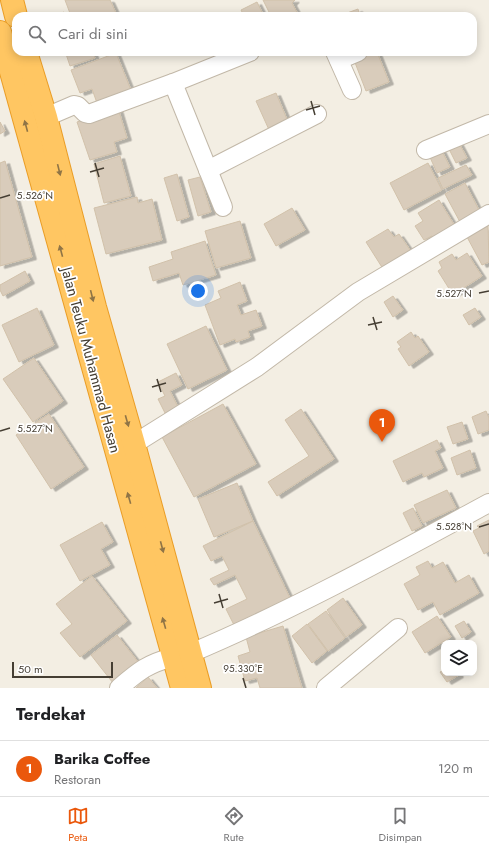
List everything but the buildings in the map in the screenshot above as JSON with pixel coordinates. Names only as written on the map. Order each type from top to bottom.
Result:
[{"type":"highway","points":[[12,0],[15,12]]},
{"type":"highway","name":"Jalan Teuku Muhammad Hasan","points":[[0,32],[104,376],[182,655],[200,688]]},
{"type":"highway","name":"Jalan Teuku Muhammad Hasan","points":[[27,56],[46,117],[95,307],[104,376],[134,444],[182,655],[182,688]]},
{"type":"street","points":[[46,117],[74,105],[78,106],[84,113],[89,114],[240,56]]},
{"type":"street","points":[[337,56],[352,90]]},
{"type":"street","points":[[173,83],[223,207]]},
{"type":"street","points":[[208,170],[317,114]]},
{"type":"street","points":[[426,150],[489,124]]},
{"type":"street","points":[[134,444],[258,367],[358,292],[489,214]]},
{"type":"street","points":[[119,688],[151,664],[182,655],[237,633],[347,579],[489,503]]},
{"type":"street","points":[[326,688],[398,628]]},
{"type":"place","name":"Barika Coffee","points":[[382,442]]}]
